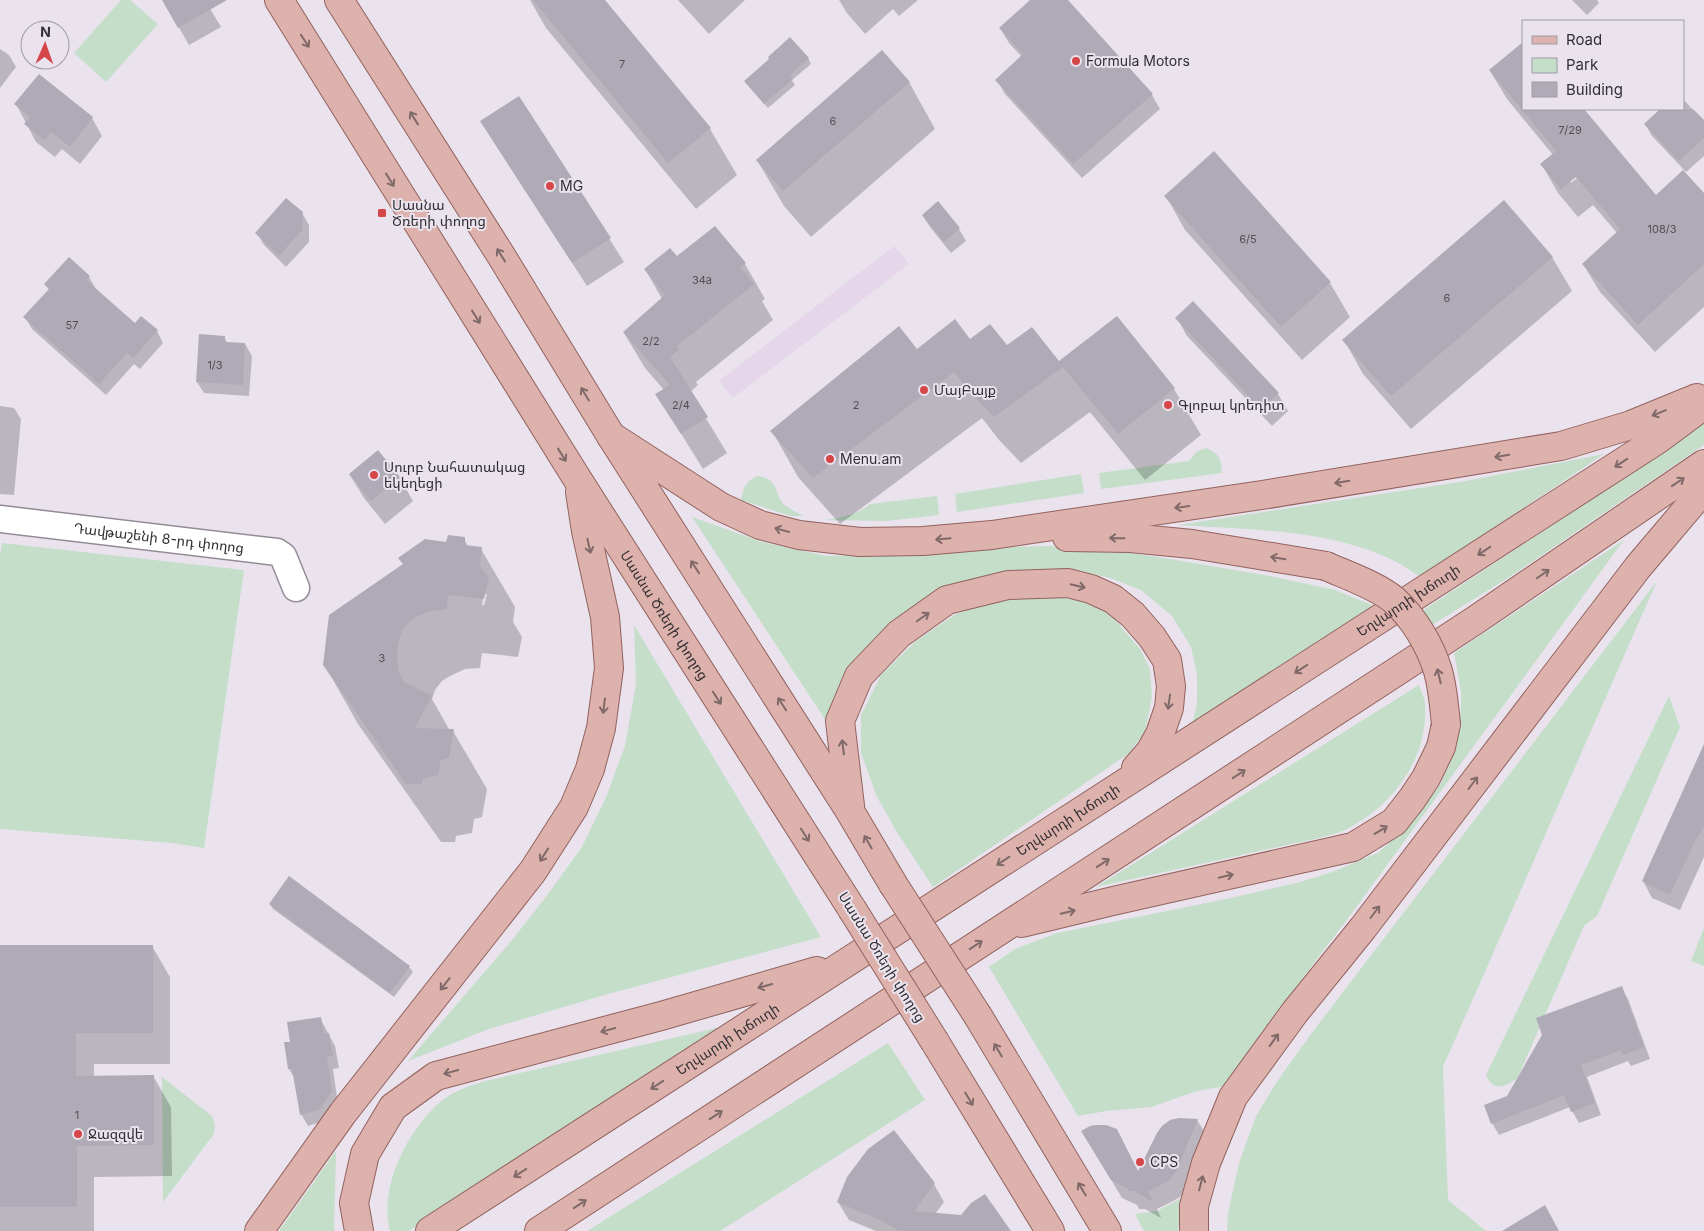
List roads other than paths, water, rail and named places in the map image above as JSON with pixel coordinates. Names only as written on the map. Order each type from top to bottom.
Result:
[{"type":"main road","name":"Սասնա Ծռերի փողոց","points":[[279,0],[578,480],[852,909],[1050,1231]]},
{"type":"main road","points":[[339,0],[497,249],[611,436],[851,812],[893,884],[978,1016],[1107,1231]]},
{"type":"main road","points":[[611,436],[721,507],[760,525],[798,535],[860,542],[923,541],[992,535],[1262,495],[1560,446],[1631,425],[1704,395]]},
{"type":"main road","name":"Եղվարդի խճուղի","points":[[430,1231],[1657,440],[1704,405]]},
{"type":"main road","points":[[539,1231],[1474,622],[1704,464]]},
{"type":"main road","points":[[258,1231],[342,1114],[534,871],[574,807],[587,777],[602,728],[609,668],[605,617],[586,531],[578,480]]},
{"type":"main road","points":[[1194,1231],[1194,1206],[1206,1163],[1233,1097],[1295,1012],[1363,928],[1632,575],[1704,489]]},
{"type":"main road","points":[[992,535],[1130,538],[1192,544],[1326,566],[1367,584],[1394,599],[1412,620],[1426,641],[1438,671],[1446,724],[1441,747],[1426,778],[1412,800],[1394,822],[1353,847],[1004,927]]},
{"type":"main road","points":[[851,812],[840,721],[859,676],[898,634],[947,600],[1008,585],[1068,583],[1091,589],[1113,599],[1133,615],[1152,636],[1167,660],[1171,686],[1169,708],[1160,734],[1150,752],[1118,786]]},
{"type":"main road","points":[[359,1231],[354,1203],[365,1154],[393,1107],[436,1076],[661,1016],[845,963]]},
{"type":"street","name":"Դավթաշենի 8-րդ փողոց","points":[[0,519],[277,552],[283,556],[296,588]]},
{"type":"place","name":"Formula Motors","points":[[1076,61]]},
{"type":"place","name":"MG","points":[[550,186]]},
{"type":"place","name":"Սասնա Ծռերի փողոց","points":[[382,213]]},
{"type":"place","name":"ՄայԲայք","points":[[924,390]]},
{"type":"place","name":"Գլոբալ կրեդիտ","points":[[1168,405]]},
{"type":"place","name":"Menu.am","points":[[830,459]]},
{"type":"place","name":"Սուրբ Նահատակաց եկեղեցի","points":[[374,475]]},
{"type":"place","name":"Ջազզվե","points":[[78,1134]]},
{"type":"place","name":"CPS","points":[[1140,1162]]}]
